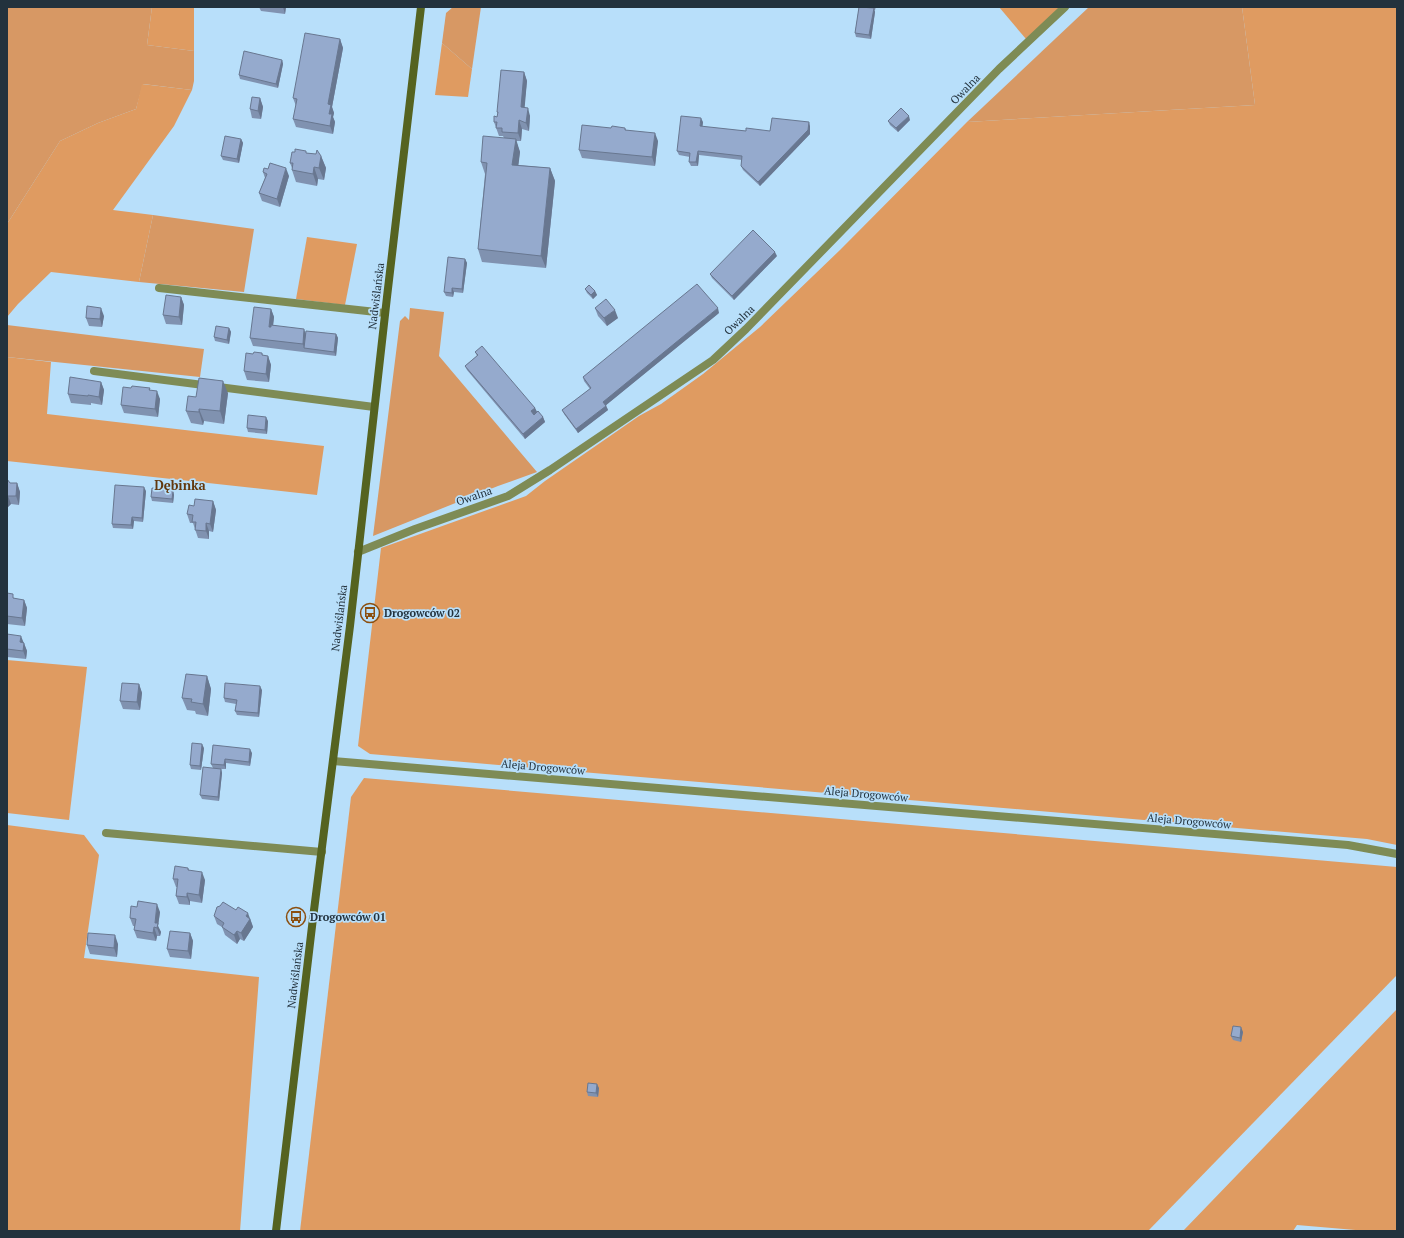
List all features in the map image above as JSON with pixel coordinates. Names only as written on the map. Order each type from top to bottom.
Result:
[{"type":"main road","name":"Nadwiślańska","points":[[276,1231],[358,552],[421,7]]},
{"type":"street","name":"Owalna","points":[[358,552],[415,529],[508,496],[550,470],[713,360],[746,329],[1000,69],[1065,7]]},
{"type":"street","points":[[159,288],[385,313]]},
{"type":"street","points":[[94,371],[374,407]]},
{"type":"street","name":"Aleja Drogowców","points":[[333,761],[1340,844],[1397,854]]},
{"type":"street","points":[[106,833],[322,852]]},
{"type":"shaded area","points":[[7,7],[152,7],[147,45],[194,51],[194,81],[192,90],[143,84],[136,109],[98,123],[60,141],[7,224]]},
{"type":"shaded area","points":[[152,7],[194,7],[194,51],[147,45]]},
{"type":"shaded area","points":[[453,7],[481,7],[472,69],[442,43],[446,13]]},
{"type":"shaded area","points":[[999,7],[1061,7],[1026,39]]},
{"type":"shaded area","points":[[1089,7],[1242,7],[1255,105],[967,122]]},
{"type":"shaded area","points":[[1242,7],[1397,7],[1397,845],[1367,839],[370,754],[358,746],[381,548],[526,496],[545,481],[639,416],[661,404],[703,374],[760,327],[840,250],[967,122],[1255,105]]},
{"type":"shaded area","points":[[442,43],[472,69],[468,97],[435,95]]},
{"type":"shaded area","points":[[142,84],[192,90],[174,126],[113,210],[153,215],[139,282],[51,272],[18,304],[7,317],[7,224],[60,141],[98,123],[136,109]]},
{"type":"shaded area","points":[[153,215],[254,229],[244,292],[139,282]]},
{"type":"shaded area","points":[[307,237],[357,244],[345,305],[296,299]]},
{"type":"shaded area","points":[[410,308],[444,312],[439,356],[537,472],[373,536],[400,321],[405,316],[409,320]]},
{"type":"shaded area","points":[[7,325],[204,349],[200,377],[7,357]]},
{"type":"shaded area","points":[[7,357],[51,362],[47,414],[324,446],[317,495],[7,461]]},
{"type":"shaded area","points":[[7,660],[87,667],[69,820],[7,813]]},
{"type":"shaded area","points":[[364,778],[1397,867],[1397,975],[1148,1231],[300,1231],[351,797]]},
{"type":"shaded area","points":[[7,825],[84,835],[99,855],[84,958],[259,977],[240,1231],[7,1231]]},
{"type":"shaded area","points":[[1397,1009],[1397,1231],[1367,1231],[1297,1225],[1293,1231],[1183,1231]]},
{"type":"building","points":[[859,7],[874,8],[869,35],[855,33]]},
{"type":"building","points":[[305,33],[340,39],[328,104],[331,105],[329,114],[332,114],[330,126],[293,119],[297,99],[293,98]]},
{"type":"building","points":[[244,51],[282,60],[276,84],[239,75]]},
{"type":"building","points":[[501,70],[524,72],[521,107],[528,108],[526,123],[519,120],[518,133],[502,132],[502,128],[496,128],[497,122],[494,122],[494,116],[497,117],[498,112]]},
{"type":"building","points":[[252,97],[260,98],[258,111],[250,109]]},
{"type":"building","points":[[901,108],[909,116],[896,128],[888,121]]},
{"type":"building","points":[[681,116],[701,118],[700,126],[746,131],[746,128],[770,131],[772,118],[809,122],[808,130],[758,182],[741,166],[742,156],[698,151],[696,162],[689,162],[690,153],[677,151]]},
{"type":"building","points":[[582,125],[611,128],[612,126],[625,128],[625,130],[655,133],[652,157],[579,150]]},
{"type":"building","points":[[225,136],[241,139],[237,159],[221,156]]},
{"type":"building","points":[[483,136],[516,139],[512,165],[550,168],[541,256],[478,249],[487,163],[481,162]]},
{"type":"building","points":[[295,149],[306,151],[306,153],[316,154],[317,150],[321,156],[319,168],[314,167],[313,174],[292,170],[293,163],[290,163],[292,152],[295,152]]},
{"type":"building","points":[[270,163],[286,168],[277,199],[259,193],[267,174],[263,172],[264,168],[268,169]]},
{"type":"building","points":[[753,230],[775,252],[732,296],[710,274]]},
{"type":"building","points":[[448,257],[465,259],[462,289],[452,288],[452,293],[444,292]]},
{"type":"building","points":[[697,284],[718,308],[603,402],[606,406],[576,429],[562,410],[591,388],[583,377]]},
{"type":"building","points":[[589,285],[595,291],[591,295],[585,289]]},
{"type":"building","points":[[166,295],[181,297],[179,317],[163,315]]},
{"type":"building","points":[[606,299],[615,310],[604,318],[595,308]]},
{"type":"building","points":[[87,306],[101,308],[100,319],[86,318]]},
{"type":"building","points":[[254,307],[271,309],[269,327],[271,327],[271,325],[304,329],[303,344],[250,338]]},
{"type":"building","points":[[216,326],[229,328],[227,340],[214,337]]},
{"type":"building","points":[[306,331],[336,334],[334,352],[304,348]]},
{"type":"building","points":[[482,346],[535,408],[531,411],[534,415],[538,411],[543,417],[523,434],[465,366],[478,355],[475,352]]},
{"type":"building","points":[[254,352],[262,353],[262,355],[268,356],[266,374],[244,371],[246,353],[253,354]]},
{"type":"building","points":[[70,377],[101,382],[99,397],[68,394]]},
{"type":"building","points":[[199,378],[223,381],[220,411],[199,409],[199,412],[186,411],[188,396],[196,397]]},
{"type":"building","points":[[132,386],[150,388],[149,390],[157,391],[155,409],[121,405],[123,387],[131,388]]},
{"type":"building","points":[[248,415],[266,417],[265,430],[247,428]]},
{"type":"building","points":[[7,479],[10,483],[17,483],[16,496],[7,497]]},
{"type":"building","points":[[115,485],[144,487],[142,518],[132,517],[131,525],[112,524]]},
{"type":"building","points":[[152,488],[173,491],[172,499],[151,497]]},
{"type":"building","points":[[195,499],[213,501],[210,524],[206,523],[206,531],[195,530],[196,522],[192,522],[193,515],[187,514],[189,505],[194,506]]},
{"type":"building","points":[[7,593],[13,594],[13,598],[24,600],[22,618],[7,616]]},
{"type":"building","points":[[7,634],[21,636],[20,642],[24,643],[23,651],[7,649]]},
{"type":"building","points":[[186,674],[207,676],[203,704],[191,702],[192,699],[182,698]]},
{"type":"building","points":[[122,683],[139,684],[137,702],[120,701]]},
{"type":"building","points":[[225,683],[260,686],[258,713],[235,711],[237,700],[224,698]]},
{"type":"building","points":[[192,743],[202,744],[200,766],[190,765]]},
{"type":"building","points":[[213,745],[250,749],[249,762],[225,759],[224,765],[211,764]]},
{"type":"building","points":[[203,767],[221,769],[218,797],[200,795]]},
{"type":"building","points":[[175,866],[202,872],[199,895],[187,893],[187,897],[176,896],[178,879],[173,879]]},
{"type":"building","points":[[138,901],[157,904],[155,923],[158,923],[157,928],[154,927],[153,933],[134,930],[136,919],[130,918],[131,906],[137,907]]},
{"type":"building","points":[[223,902],[236,910],[238,907],[248,913],[246,916],[250,919],[241,933],[237,931],[234,935],[222,927],[224,923],[214,916],[217,907]]},
{"type":"building","points":[[170,931],[190,933],[188,951],[167,949]]},
{"type":"building","points":[[88,933],[115,935],[114,948],[87,945]]},
{"type":"building","points":[[1233,1026],[1241,1027],[1240,1038],[1231,1036]]},
{"type":"building","points":[[588,1083],[597,1084],[596,1093],[587,1092]]},
{"type":"place","name":"Drogowców 02","points":[[370,613]]},
{"type":"place","name":"Drogowców 01","points":[[296,917]]},
{"type":"district","name":"Dębinka","points":[[180,485]]}]
